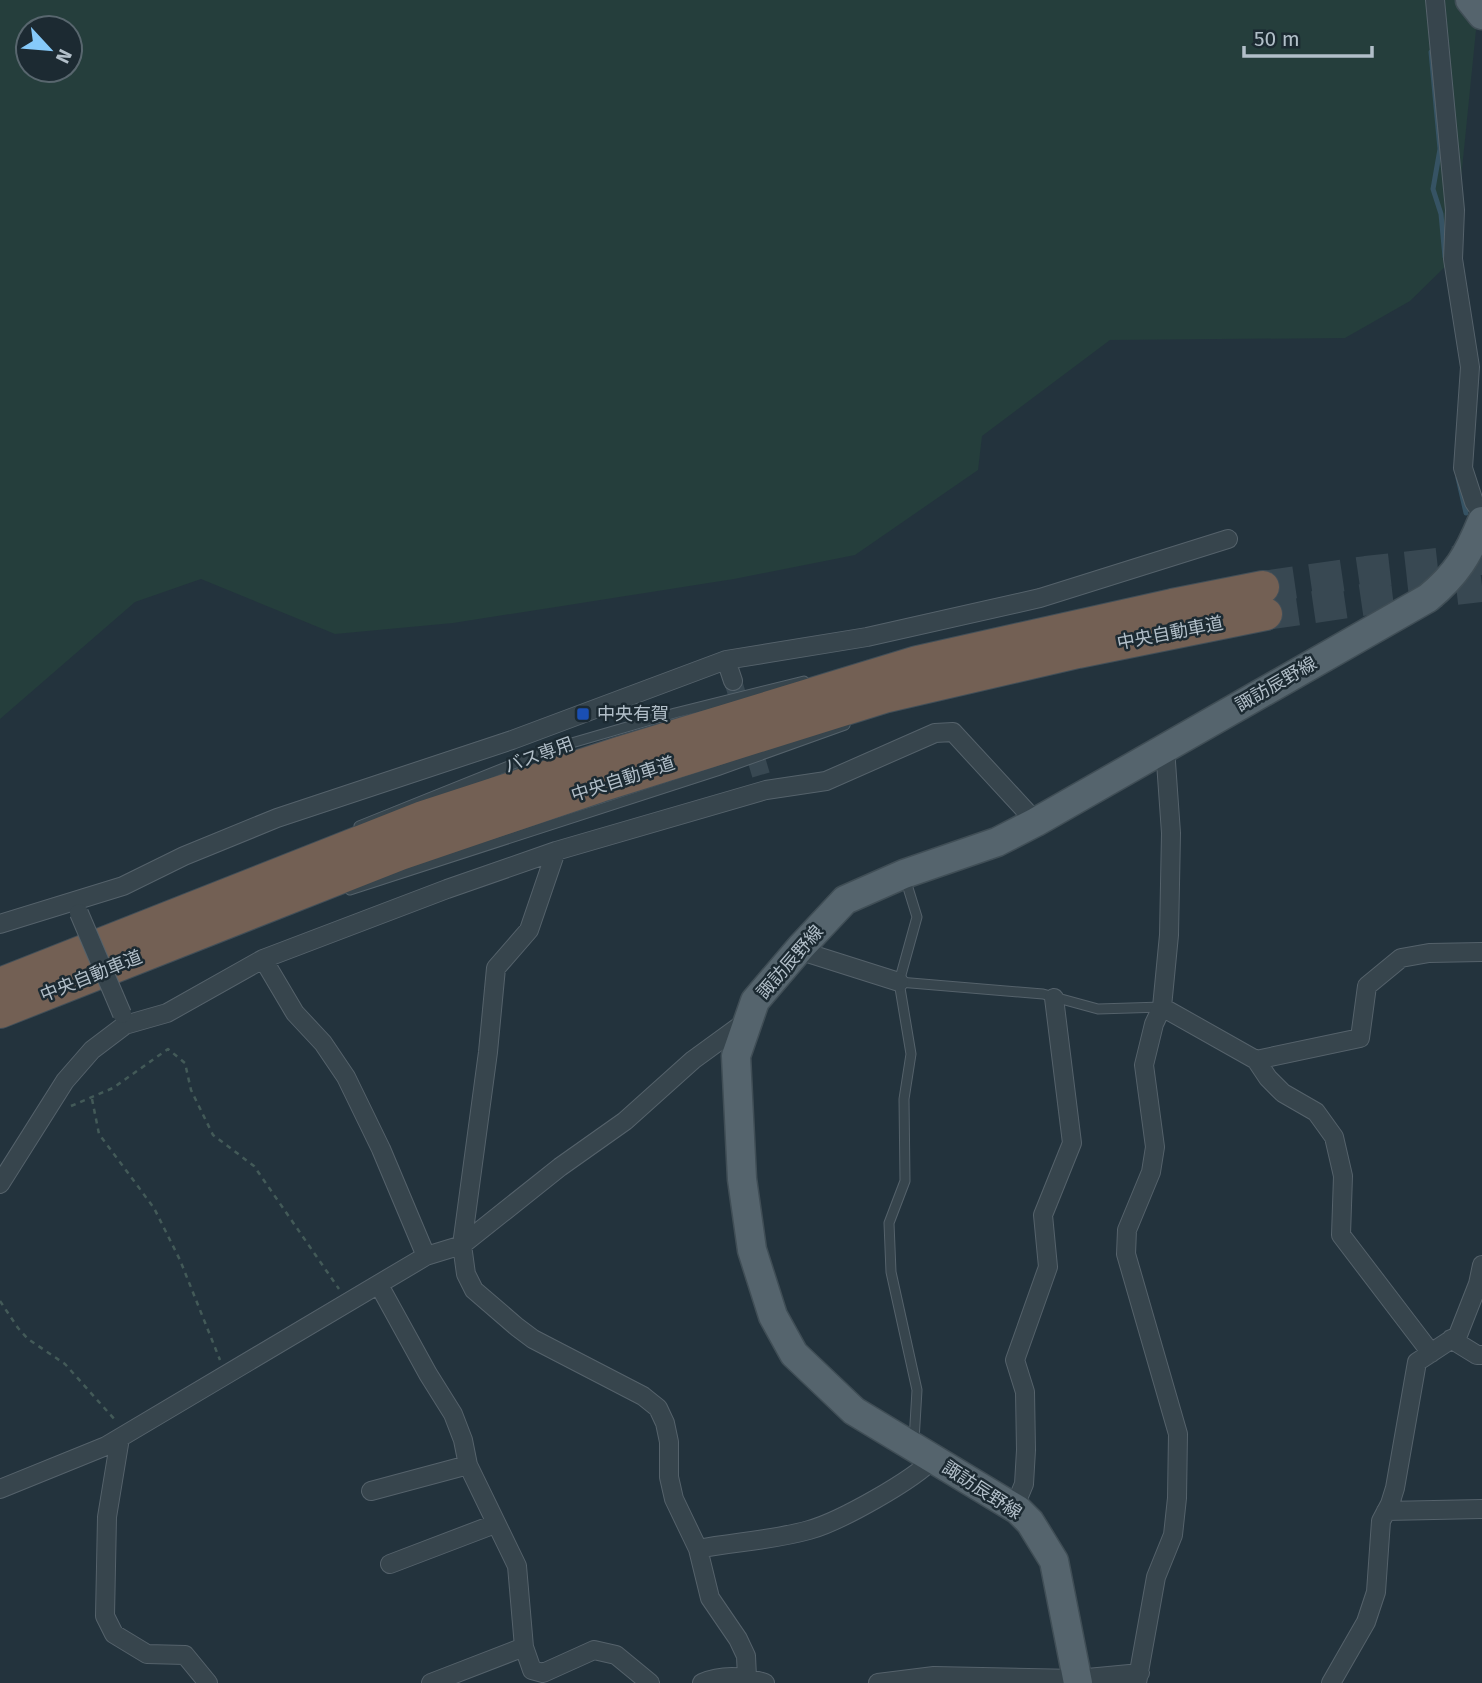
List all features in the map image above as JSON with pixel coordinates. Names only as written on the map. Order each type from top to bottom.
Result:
[{"type":"highway","name":"中央自動車道","points":[[0,984],[423,817],[632,749],[917,662],[1172,604],[1264,601],[881,702],[600,786],[400,854],[206,937],[0,1012]]},
{"type":"main road","points":[[1470,0],[1482,15]]},
{"type":"main road","name":"諏訪辰野線","points":[[1078,1681],[1054,1561],[1030,1521],[1014,1508],[854,1411],[794,1354],[773,1316],[752,1250],[742,1178],[736,1056],[748,1020],[755,1001],[798,950],[845,901],[904,874],[997,842],[1036,822],[1420,603],[1448,581],[1476,553],[1482,521]]},
{"type":"street","points":[[1435,0],[1455,210],[1453,259],[1470,367],[1463,468],[1474,502],[1482,514]]},
{"type":"street","points":[[0,924],[77,907],[184,856],[277,818],[512,740],[726,660],[867,637],[1040,598],[1228,539]]},
{"type":"street","points":[[726,660],[733,681]]},
{"type":"street","points":[[0,1184],[65,1081],[123,1019],[167,1013],[263,959],[447,888],[764,783],[826,781],[935,733],[953,733],[1036,822]]},
{"type":"street","points":[[878,1683],[934,1676],[1078,1681],[1139,1678],[1156,1577],[1173,1535],[1177,1498],[1178,1434],[1126,1254],[1128,1230],[1151,1172],[1155,1147],[1144,1065],[1154,1024],[1162,1007],[1169,935],[1171,833],[1165,748]]},
{"type":"street","points":[[556,851],[529,930],[496,968],[488,1052],[462,1245],[466,1274],[474,1290],[533,1339],[643,1396],[658,1408],[669,1442],[669,1477],[674,1499],[698,1549],[710,1598],[738,1639],[746,1656],[747,1677]]},
{"type":"street","points":[[77,907],[123,1019]]},
{"type":"street","points":[[798,950],[899,982]]},
{"type":"street","points":[[1256,1060],[1360,1038],[1367,986],[1401,957],[1429,953],[1482,952]]},
{"type":"street","points":[[263,959],[295,1013],[323,1043],[346,1077],[381,1149],[426,1256]]},
{"type":"street","points":[[1014,1508],[1024,1484],[1026,1450],[1025,1392],[1015,1360],[1048,1267],[1043,1215],[1072,1143],[1054,998]]},
{"type":"street","points":[[1162,1007],[1256,1060],[1268,1078],[1283,1093],[1316,1112],[1334,1137],[1343,1176],[1342,1235],[1431,1353]]},
{"type":"street","points":[[0,1489],[123,1436],[426,1256],[462,1245],[560,1167],[625,1121],[693,1060],[748,1020]]},
{"type":"street","points":[[1331,1683],[1361,1633],[1376,1592],[1379,1529],[1395,1488],[1417,1362],[1458,1335],[1482,1265]]},
{"type":"street","points":[[379,1285],[453,1414],[463,1440],[468,1465],[517,1566],[524,1647],[532,1670],[543,1673],[594,1650],[616,1655],[650,1683]]},
{"type":"street","points":[[1451,1339],[1482,1355]]},
{"type":"street","points":[[123,1436],[107,1517],[105,1616],[114,1634],[147,1654],[186,1655],[208,1683]]},
{"type":"street","points":[[698,1549],[810,1530],[845,1514],[922,1471],[924,1452]]},
{"type":"street","points":[[372,1491],[468,1465]]},
{"type":"street","points":[[1386,1511],[1482,1509]]},
{"type":"street","points":[[390,1563],[495,1524]]},
{"type":"street","points":[[431,1683],[524,1647]]},
{"type":"street","points":[[702,1683],[719,1677],[747,1677],[765,1683]]},
{"type":"lane","points":[[875,663],[917,662]]},
{"type":"lane","name":"バス専用","points":[[347,831],[551,749],[675,713],[808,679]]},
{"type":"lane","points":[[340,894],[717,771],[859,720]]},
{"type":"lane","points":[[222,897],[238,880],[250,874]]},
{"type":"lane","points":[[904,874],[917,917],[899,982],[911,1054],[904,1100],[905,1181],[889,1223],[889,1235],[891,1272],[917,1390],[924,1452]]},
{"type":"lane","points":[[899,982],[1043,994],[1098,1009],[1162,1007]]},
{"type":"path","points":[[49,1107],[64,1110],[113,1088],[168,1049],[185,1063],[191,1090],[213,1135],[254,1166],[349,1303]]},
{"type":"path","points":[[92,1097],[99,1134],[154,1208],[180,1260],[226,1376]]},
{"type":"path","points":[[0,1301],[28,1339],[65,1364],[123,1436]]},
{"type":"green space","points":[[0,0],[1479,0],[1453,259],[1410,301],[1345,338],[1110,340],[982,436],[978,470],[855,555],[734,579],[453,623],[335,634],[201,579],[135,602],[0,719]]},
{"type":"waterway","points":[[1431,52],[1440,149],[1433,189],[1441,214],[1445,257]]},
{"type":"waterway","points":[[1458,478],[1466,513]]},
{"type":"tunnel","points":[[1263,587],[1482,559]]},
{"type":"tunnel","points":[[1266,614],[1482,586]]},
{"type":"tunnel","points":[[733,681],[761,775]]},
{"type":"place","name":"中央有賀","points":[[583,714]]}]
